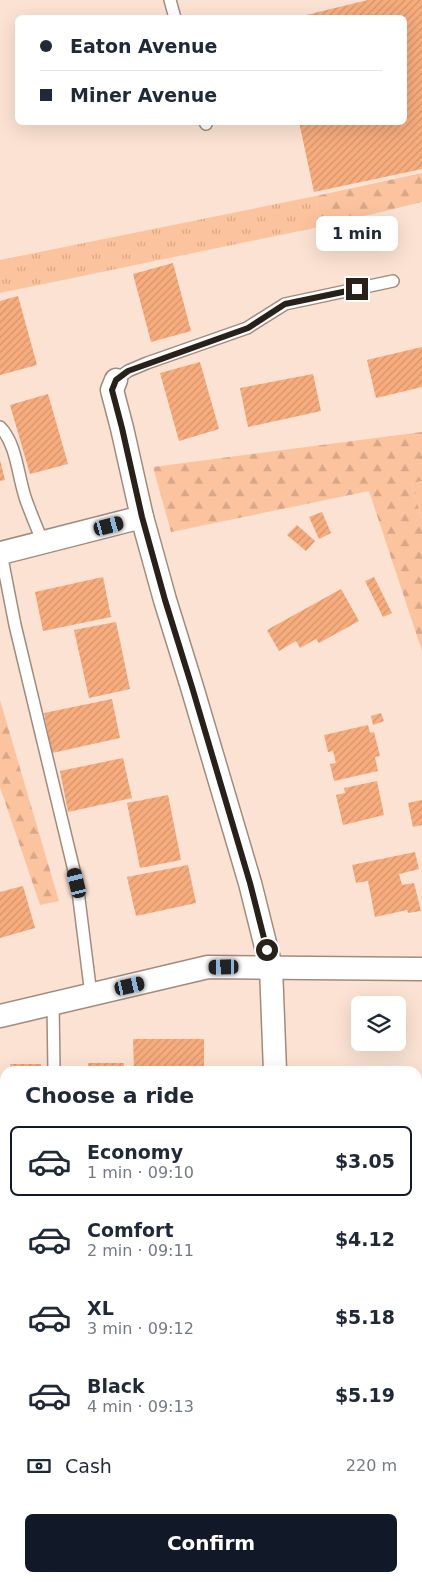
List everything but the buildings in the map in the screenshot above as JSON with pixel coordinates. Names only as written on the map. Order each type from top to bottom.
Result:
[{"type":"street","points":[[116,380],[112,390],[142,517],[250,883],[271,967],[275,1066]]},
{"type":"street","points":[[1,553],[142,517]]},
{"type":"street","points":[[0,1016],[208,968],[422,969]]},
{"type":"lane","points":[[170,0],[174,15]]},
{"type":"lane","points":[[116,380],[134,368],[248,328],[285,304],[394,281]]},
{"type":"lane","points":[[0,427],[14,453],[25,498],[43,543]]},
{"type":"lane","points":[[1,553],[15,625],[77,883],[91,995]]},
{"type":"lane","points":[[53,1004],[54,1066]]},
{"type":"green space","points":[[422,173],[422,202],[319,227],[316,196]]},
{"type":"green space","points":[[316,196],[319,227],[0,293],[0,260]]},
{"type":"green space","points":[[422,432],[422,481],[411,483],[422,519],[422,651],[369,491],[171,532],[153,467]]},
{"type":"green space","points":[[422,481],[422,519],[411,483]]},
{"type":"green space","points":[[0,700],[59,901],[40,905],[0,787]]},
{"type":"route","points":[[267,950],[250,883],[142,517],[112,390],[116,380],[128,371],[248,328],[285,304],[357,289]]}]
